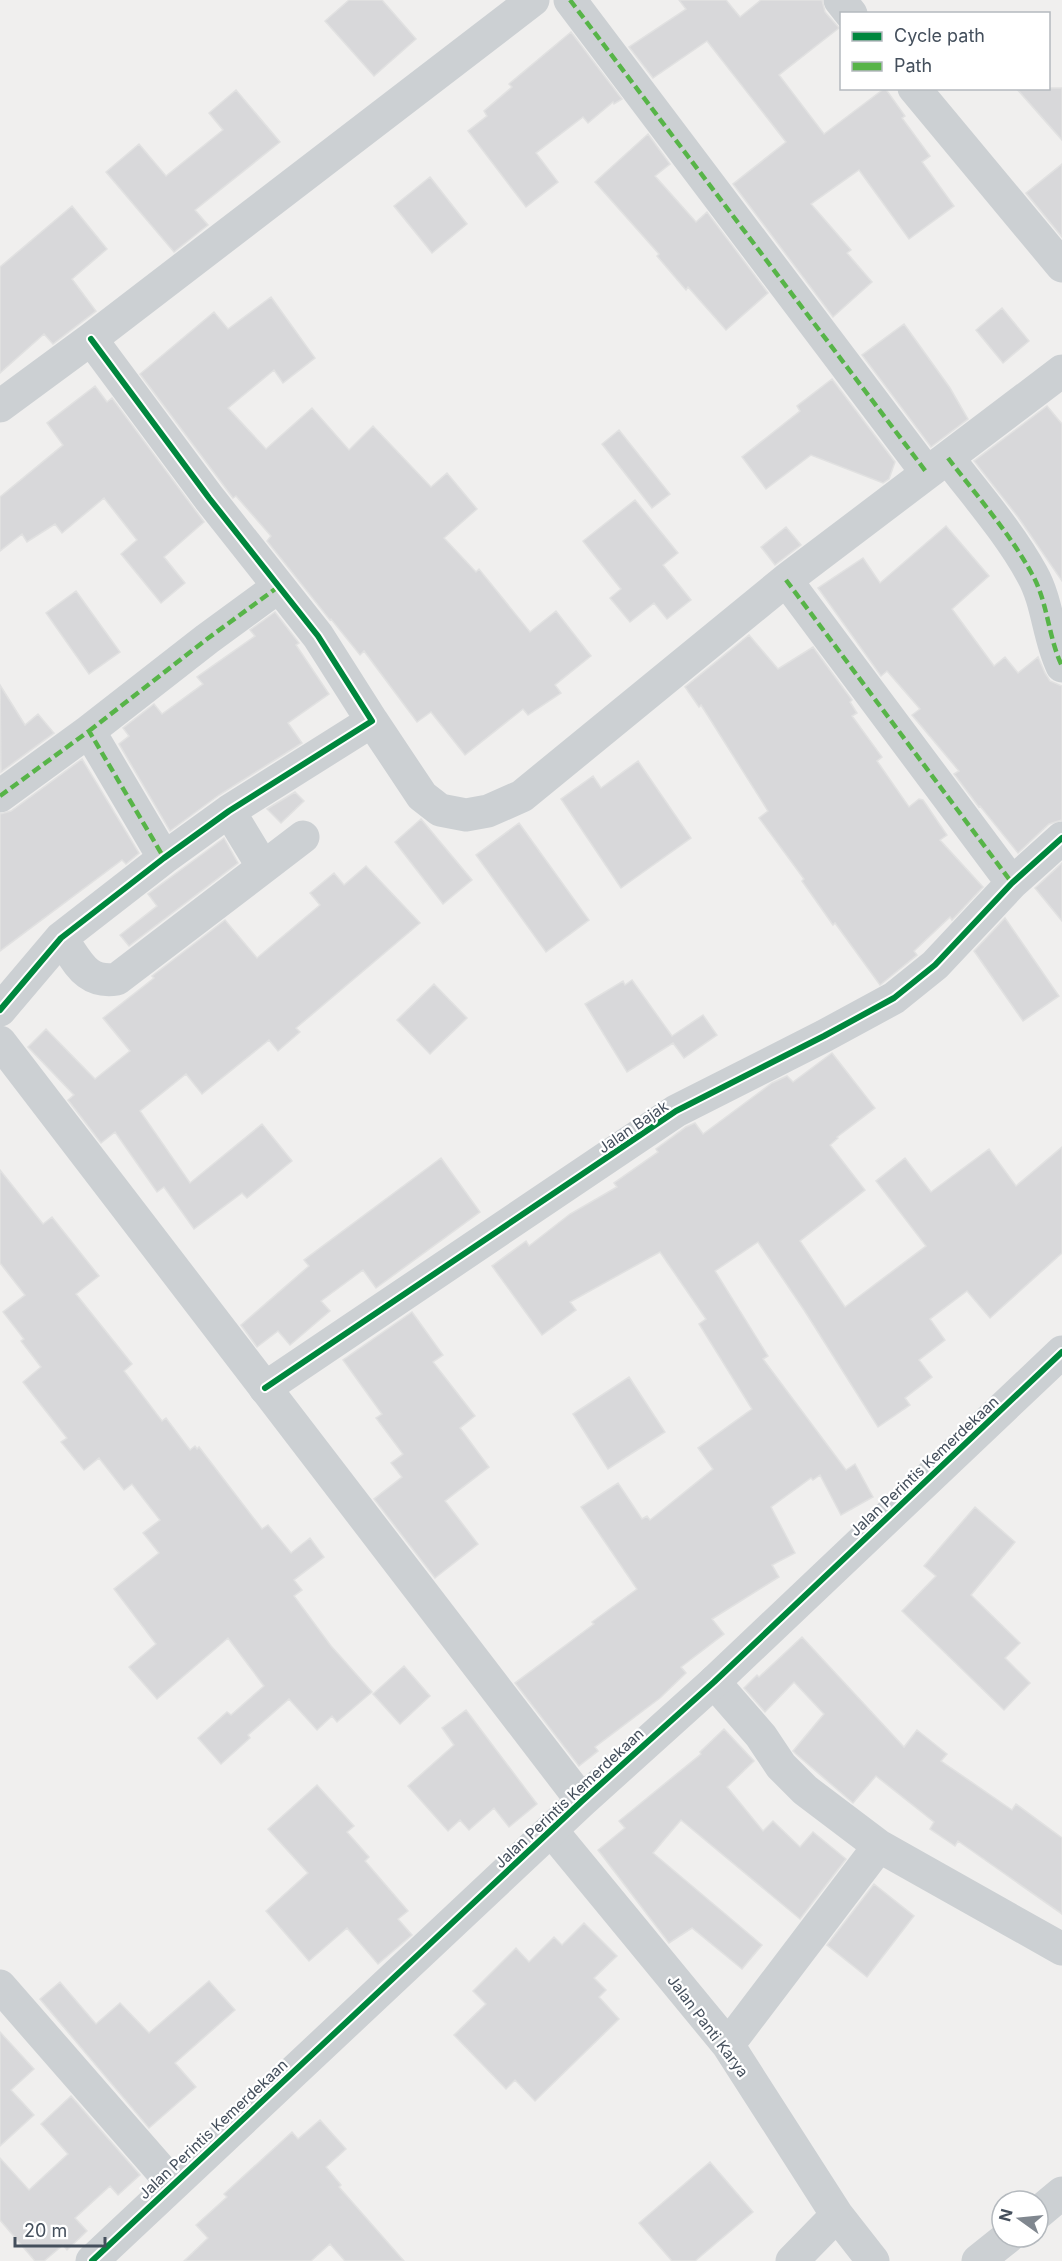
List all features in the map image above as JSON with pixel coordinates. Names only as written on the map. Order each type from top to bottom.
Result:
[{"type":"street","points":[[0,406],[91,339],[533,0]]},
{"type":"street","points":[[570,0],[937,465],[1032,574],[1043,601],[1057,656],[1062,666]]},
{"type":"street","points":[[840,0],[849,12]]},
{"type":"street","points":[[916,90],[1062,266]]},
{"type":"street","points":[[91,339],[209,498],[318,636],[422,796],[440,810],[466,815],[488,811],[522,796],[786,580],[1062,370]]},
{"type":"street","points":[[786,580],[1012,883]]},
{"type":"street","points":[[0,796],[278,587]]},
{"type":"street","points":[[0,1010],[61,938],[229,811],[372,721]]},
{"type":"street","points":[[88,731],[164,858]]},
{"type":"street","points":[[229,811],[263,867]]},
{"type":"street","points":[[61,938],[93,979],[104,981],[117,979],[303,837]]},
{"type":"street","name":"Jalan Bajak","points":[[265,1388],[676,1112],[894,998],[935,965],[1012,883],[1062,838]]},
{"type":"street","points":[[0,1042],[582,1801]]},
{"type":"street","name":"Jalan Perintis Kemerdekaan","points":[[92,2261],[172,2183],[582,1801],[714,1682],[1062,1352]]},
{"type":"street","points":[[714,1682],[761,1736],[781,1766],[797,1782],[879,1846],[1062,1949]]},
{"type":"street","name":"Jalan Panti Karya","points":[[551,1830],[728,2045],[837,2215],[873,2261]]},
{"type":"street","points":[[728,2045],[879,1846]]},
{"type":"street","points":[[0,1986],[172,2183]]},
{"type":"street","points":[[1050,2203],[1062,2193]]},
{"type":"street","points":[[792,2261],[837,2215]]},
{"type":"street","points":[[978,2261],[993,2249]]},
{"type":"building","points":[[349,0],[382,0],[416,39],[374,76],[325,21]]},
{"type":"building","points":[[679,0],[726,0],[740,17],[761,0],[822,0],[825,12],[839,28],[779,75],[824,134],[882,90],[886,90],[905,116],[902,118],[930,156],[922,162],[954,206],[909,239],[859,170],[811,204],[851,250],[847,253],[872,282],[833,317],[733,184],[786,142],[707,41],[653,78],[629,47],[686,9]]},
{"type":"building","points":[[571,32],[622,99],[614,104],[613,102],[588,123],[583,117],[536,153],[558,182],[526,207],[468,131],[487,116],[484,111],[512,87],[509,84]]},
{"type":"building","points":[[1062,88],[1062,140],[1018,90]]},
{"type":"building","points":[[236,90],[280,142],[195,210],[208,225],[174,252],[106,172],[139,144],[166,176],[223,130],[209,113]]},
{"type":"building","points":[[648,134],[670,164],[655,176],[696,222],[707,212],[768,293],[726,330],[688,287],[686,290],[657,256],[659,254],[595,182]]},
{"type":"building","points":[[1062,164],[1062,237],[1026,193]]},
{"type":"building","points":[[430,177],[467,224],[432,253],[394,206]]},
{"type":"building","points":[[72,206],[107,249],[72,279],[96,311],[53,344],[44,334],[0,373],[0,267]]},
{"type":"building","points":[[271,297],[315,358],[283,383],[274,370],[228,408],[266,449],[312,408],[349,450],[373,426],[431,487],[447,473],[477,509],[444,538],[476,572],[479,569],[530,632],[556,611],[591,656],[555,685],[561,693],[528,715],[523,709],[465,755],[431,712],[417,722],[364,651],[360,655],[267,541],[271,536],[236,496],[233,498],[140,374],[214,312],[228,329]]},
{"type":"building","points":[[1002,308],[1029,341],[1003,363],[976,330]]},
{"type":"building","points":[[904,324],[950,388],[968,419],[931,447],[862,355]]},
{"type":"building","points":[[832,379],[895,462],[889,479],[883,483],[811,455],[766,489],[742,457],[800,411],[797,406]]},
{"type":"building","points":[[95,386],[107,402],[112,398],[204,522],[164,557],[185,583],[161,603],[121,554],[137,540],[104,498],[62,533],[55,524],[27,542],[22,534],[0,551],[0,497],[63,445],[47,423]]},
{"type":"building","points":[[1047,406],[1062,424],[1062,581],[1018,517],[974,461]]},
{"type":"building","points":[[619,430],[670,494],[652,508],[602,444]]},
{"type":"building","points":[[635,500],[678,553],[663,565],[691,600],[667,619],[654,603],[630,622],[610,598],[621,589],[583,541]]},
{"type":"building","points":[[946,526],[989,576],[952,609],[994,666],[1005,657],[1018,673],[1038,657],[1050,681],[1062,686],[1062,820],[1049,824],[1018,853],[954,774],[959,771],[912,715],[920,709],[887,671],[881,676],[818,588],[863,558],[880,583]]},
{"type":"building","points":[[786,527],[801,545],[775,565],[761,547]]},
{"type":"building","points":[[76,591],[120,652],[89,674],[46,613]]},
{"type":"building","points":[[275,612],[299,643],[296,645],[329,694],[288,723],[302,743],[219,795],[170,831],[119,744],[129,736],[123,728],[154,704],[162,714],[203,684],[197,677],[255,636],[250,630]]},
{"type":"building","points":[[749,635],[778,669],[813,647],[852,700],[850,702],[857,713],[852,716],[882,757],[877,761],[909,807],[919,799],[923,800],[947,835],[940,840],[983,887],[952,920],[950,917],[914,951],[917,955],[880,985],[835,923],[833,925],[802,881],[804,879],[759,818],[768,811],[701,705],[699,707],[685,687]]},
{"type":"building","points":[[0,685],[25,725],[38,714],[54,733],[1,772]]},
{"type":"building","points":[[82,759],[139,853],[126,864],[122,860],[0,951],[0,814],[11,811]]},
{"type":"building","points":[[638,761],[691,838],[621,888],[561,799],[593,776],[601,788]]},
{"type":"building","points":[[295,792],[304,801],[281,823],[267,809]]},
{"type":"building","points":[[421,819],[472,880],[443,904],[395,842]]},
{"type":"building","points":[[519,823],[589,920],[546,952],[476,855]]},
{"type":"building","points":[[224,838],[238,863],[129,946],[120,935],[157,906],[148,894]]},
{"type":"building","points":[[1062,863],[1062,921],[1035,888]]},
{"type":"building","points":[[366,866],[420,923],[296,1028],[300,1032],[278,1051],[269,1040],[202,1094],[186,1074],[140,1111],[190,1183],[262,1124],[292,1161],[247,1198],[242,1193],[194,1229],[164,1187],[157,1192],[115,1132],[101,1143],[68,1100],[74,1095],[28,1047],[46,1029],[95,1079],[130,1051],[103,1018],[154,978],[152,976],[225,920],[257,958],[320,905],[310,893],[334,873],[344,885]]},
{"type":"building","points":[[1005,918],[1059,996],[1023,1021],[974,951]]},
{"type":"building","points":[[632,980],[672,1036],[703,1015],[717,1035],[684,1058],[673,1043],[627,1072],[585,1004],[623,981],[625,985]]},
{"type":"building","points":[[434,984],[467,1018],[430,1054],[397,1020]]},
{"type":"building","points":[[832,1053],[875,1108],[830,1145],[865,1190],[800,1241],[845,1307],[926,1246],[876,1181],[905,1158],[931,1192],[989,1149],[1016,1186],[1062,1147],[1062,1253],[990,1318],[967,1291],[930,1319],[945,1340],[919,1360],[932,1377],[905,1398],[910,1405],[878,1427],[758,1242],[715,1271],[768,1356],[763,1359],[846,1470],[855,1464],[873,1497],[841,1515],[820,1475],[813,1480],[811,1478],[771,1507],[795,1553],[772,1565],[779,1577],[712,1619],[724,1634],[681,1667],[686,1673],[660,1698],[595,1747],[598,1751],[579,1766],[515,1683],[637,1589],[581,1507],[618,1483],[642,1519],[647,1516],[650,1520],[713,1469],[698,1448],[752,1409],[699,1324],[706,1319],[660,1252],[570,1302],[576,1310],[542,1335],[492,1266],[526,1241],[529,1246],[570,1214],[617,1187],[614,1183],[658,1152],[656,1149],[686,1127],[695,1123],[703,1134],[772,1083],[787,1076],[793,1082]]},
{"type":"building","points":[[441,1158],[480,1212],[376,1288],[363,1270],[321,1301],[330,1311],[290,1345],[278,1331],[257,1347],[241,1325],[309,1266],[304,1260]]},
{"type":"building","points":[[0,1170],[43,1224],[52,1217],[99,1276],[76,1294],[132,1364],[124,1371],[162,1421],[166,1418],[190,1450],[195,1446],[197,1449],[199,1447],[262,1529],[268,1525],[291,1553],[310,1538],[324,1557],[294,1580],[302,1590],[294,1596],[331,1646],[372,1692],[337,1722],[332,1716],[317,1730],[289,1699],[248,1735],[250,1738],[221,1764],[198,1738],[227,1712],[231,1715],[264,1686],[228,1638],[157,1699],[129,1667],[156,1644],[114,1589],[159,1553],[143,1533],[160,1520],[132,1484],[124,1490],[99,1458],[84,1470],[61,1442],[67,1438],[23,1382],[41,1367],[21,1341],[24,1339],[3,1312],[25,1295],[0,1263]]},
{"type":"building","points":[[412,1312],[443,1355],[433,1362],[475,1416],[460,1428],[489,1467],[445,1501],[478,1544],[435,1578],[374,1499],[402,1477],[391,1463],[403,1454],[376,1418],[382,1414],[343,1360]]},
{"type":"building","points":[[629,1377],[665,1432],[608,1469],[573,1414]]},
{"type":"building","points":[[975,1507],[1015,1542],[971,1595],[1020,1643],[1005,1658],[1030,1683],[1004,1710],[902,1611],[936,1576],[924,1566]]},
{"type":"building","points":[[802,1637],[904,1747],[917,1730],[947,1754],[941,1761],[1012,1810],[1016,1804],[1062,1838],[1062,1914],[958,1841],[955,1846],[930,1829],[934,1822],[876,1776],[853,1803],[793,1751],[824,1714],[794,1682],[765,1712],[744,1688]]},
{"type":"building","points":[[404,1666],[430,1696],[400,1724],[373,1694]]},
{"type":"building","points":[[466,1710],[537,1804],[509,1827],[494,1808],[469,1830],[460,1820],[448,1831],[408,1786],[454,1745],[442,1728]]},
{"type":"building","points":[[724,1729],[754,1761],[727,1787],[763,1831],[773,1821],[800,1847],[813,1832],[846,1859],[800,1919],[681,1820],[653,1853],[762,1945],[742,1969],[692,1928],[669,1943],[598,1850],[625,1828],[619,1821],[701,1754],[700,1752]]},
{"type":"building","points":[[317,1785],[354,1826],[347,1832],[369,1857],[365,1861],[408,1911],[398,1919],[412,1935],[378,1964],[347,1928],[309,1961],[266,1911],[308,1873],[268,1829]]},
{"type":"building","points":[[874,1884],[914,1916],[867,1977],[827,1945]]},
{"type":"building","points":[[584,1923],[617,1956],[594,1978],[606,1990],[599,1997],[619,2019],[535,2101],[515,2080],[506,2089],[454,2035],[486,2004],[473,1991],[516,1948],[529,1962],[554,1937],[562,1945]]},
{"type":"building","points":[[209,1981],[235,2010],[175,2063],[196,2087],[149,2128],[40,1999],[60,1982],[96,2024],[120,2003],[149,2033]]},
{"type":"building","points":[[0,2032],[34,2069],[11,2090],[34,2115],[0,2146]]},
{"type":"building","points":[[71,2096],[140,2175],[118,2195],[110,2186],[75,2218],[87,2231],[67,2250],[63,2245],[44,2261],[35,2261],[0,2220],[0,2158],[29,2190],[68,2154],[41,2124]]},
{"type":"building","points":[[320,2120],[346,2149],[326,2167],[341,2185],[339,2187],[404,2261],[345,2261],[330,2244],[311,2261],[184,2261],[208,2238],[196,2225],[227,2197],[224,2194],[292,2132],[298,2139]]},
{"type":"building","points":[[710,2162],[753,2212],[695,2261],[672,2261],[639,2223]]},
{"type":"marked path","points":[[570,0],[927,473]]},
{"type":"marked path","points":[[948,458],[1003,529],[1032,574],[1062,666]]},
{"type":"marked path","points":[[786,580],[1012,883],[1016,879]]},
{"type":"marked path","points":[[89,731],[278,587]]},
{"type":"marked path","points":[[0,796],[89,731],[164,858]]},
{"type":"cycle path","points":[[0,1010],[61,938],[229,811],[372,721],[318,636],[209,498],[91,339]]},
{"type":"cycle path","points":[[265,1388],[676,1111],[894,998],[935,965],[1012,883],[1062,838]]},
{"type":"cycle path","points":[[92,2261],[582,1801],[714,1682],[1062,1352]]}]
